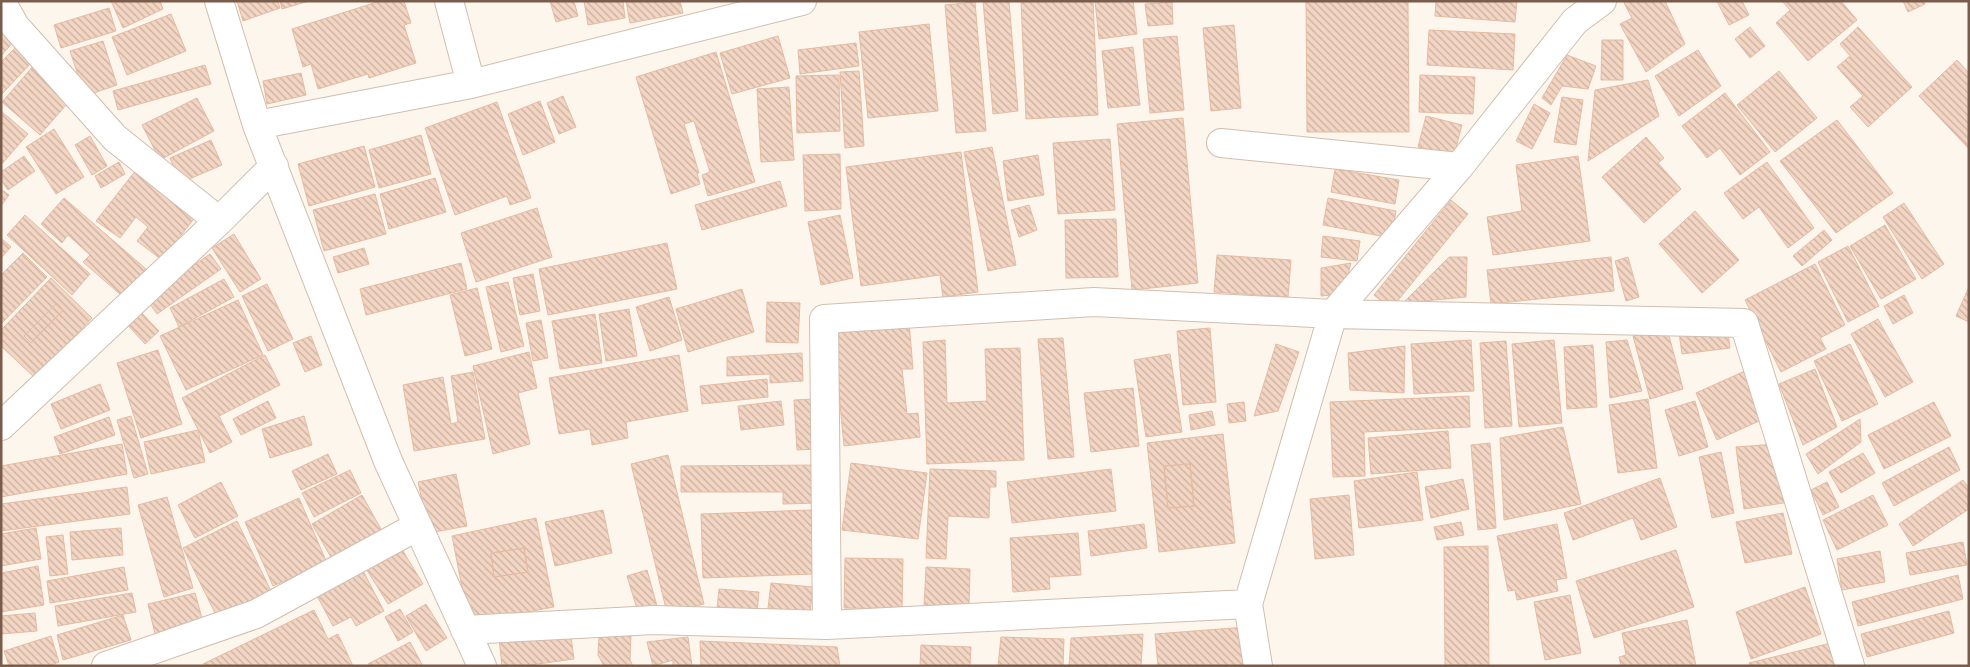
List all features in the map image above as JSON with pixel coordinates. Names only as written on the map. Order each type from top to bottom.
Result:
[{"type":"street","points":[[2,1],[15,26],[115,138],[219,221]]},
{"type":"street","points":[[219,1],[257,125],[388,461],[482,666]]},
{"type":"street","points":[[448,1],[471,84]]},
{"type":"street","points":[[257,125],[471,84],[717,12],[802,1]]},
{"type":"street","points":[[1258,666],[1248,604],[1333,314],[1460,167],[1574,21],[1602,1]]},
{"type":"street","points":[[1221,143],[1460,167]]},
{"type":"street","points":[[1,426],[219,221],[274,166]]},
{"type":"street","points":[[827,625],[824,319],[1094,302],[1333,314],[1744,324],[1850,666]]},
{"type":"street","points":[[106,666],[256,614],[418,526]]},
{"type":"street","points":[[464,630],[654,620],[827,625],[1248,604]]},
{"type":"building","points":[[111,1],[160,1],[163,9],[123,28]]},
{"type":"building","points":[[237,1],[278,1],[280,8],[243,21]]},
{"type":"building","points":[[280,1],[309,1],[282,9]]},
{"type":"building","points":[[380,1],[404,1],[411,23],[404,25],[416,63],[369,78],[368,74],[318,89],[311,64],[303,67],[292,29]]},
{"type":"building","points":[[550,1],[574,1],[578,16],[556,22]]},
{"type":"building","points":[[584,1],[623,1],[625,18],[588,25]]},
{"type":"building","points":[[626,1],[680,1],[683,13],[630,23]]},
{"type":"building","points":[[983,1],[1009,1],[1018,111],[993,114]]},
{"type":"building","points":[[1021,1],[1093,1],[1098,115],[1026,119]]},
{"type":"building","points":[[1095,1],[1133,1],[1137,34],[1099,39]]},
{"type":"building","points":[[1306,1],[1408,1],[1409,132],[1307,132]]},
{"type":"building","points":[[1436,1],[1517,1],[1515,22],[1435,16]]},
{"type":"building","points":[[1626,1],[1665,1],[1685,44],[1646,72],[1620,24],[1632,18],[1624,3]]},
{"type":"building","points":[[1717,1],[1742,1],[1749,15],[1729,25]]},
{"type":"building","points":[[1782,1],[1841,1],[1857,20],[1808,61],[1776,23],[1790,10]]},
{"type":"building","points":[[1903,1],[1924,1],[1925,4],[1908,12]]},
{"type":"building","points":[[975,2],[986,131],[956,133],[945,5]]},
{"type":"building","points":[[1172,2],[1173,24],[1148,26],[1145,4]]},
{"type":"building","points":[[109,8],[116,31],[61,48],[54,25]]},
{"type":"building","points":[[171,14],[186,51],[127,75],[112,37]]},
{"type":"building","points":[[929,24],[938,111],[868,118],[859,32]]},
{"type":"building","points":[[1234,25],[1241,108],[1211,111],[1203,28]]},
{"type":"building","points":[[1,27],[15,40],[1,56]]},
{"type":"building","points":[[1750,27],[1765,46],[1750,58],[1735,39]]},
{"type":"building","points":[[1858,27],[1912,87],[1868,127],[1850,107],[1863,96],[1837,67],[1850,56],[1840,44]]},
{"type":"building","points":[[1429,30],[1515,34],[1513,70],[1427,65]]},
{"type":"building","points":[[778,36],[790,78],[732,94],[720,53]]},
{"type":"building","points":[[1177,36],[1184,110],[1150,113],[1143,39]]},
{"type":"building","points":[[1602,40],[1623,40],[1623,80],[1601,80]]},
{"type":"building","points":[[103,41],[117,85],[85,96],[70,51]]},
{"type":"building","points":[[856,43],[859,66],[800,74],[798,50]]},
{"type":"building","points":[[17,46],[33,61],[1,95],[1,62]]},
{"type":"building","points":[[1133,47],[1140,105],[1108,108],[1102,51]]},
{"type":"building","points":[[1698,50],[1721,86],[1679,116],[1655,76]]},
{"type":"building","points":[[716,52],[755,182],[708,196],[702,175],[710,172],[694,121],[684,124],[699,173],[697,173],[700,184],[671,194],[636,77]]},
{"type":"building","points":[[1567,55],[1596,66],[1588,89],[1562,86],[1551,105],[1542,98]]},
{"type":"building","points":[[1957,60],[1969,73],[1969,149],[1919,96]]},
{"type":"building","points":[[35,64],[73,97],[40,135],[2,102]]},
{"type":"building","points":[[205,65],[211,84],[118,110],[113,91]]},
{"type":"building","points":[[859,71],[864,146],[845,148],[840,72]]},
{"type":"building","points":[[1779,71],[1817,118],[1775,152],[1737,105]]},
{"type":"building","points":[[301,73],[306,95],[267,104],[263,81]]},
{"type":"building","points":[[839,75],[840,131],[797,133],[796,76]]},
{"type":"building","points":[[1420,75],[1475,77],[1473,114],[1419,112]]},
{"type":"building","points":[[1648,80],[1659,116],[1588,161],[1595,90]]},
{"type":"building","points":[[789,87],[794,160],[761,162],[757,89]]},
{"type":"building","points":[[1725,93],[1770,152],[1740,175],[1720,148],[1707,158],[1682,126]]},
{"type":"building","points":[[563,96],[576,127],[559,134],[547,103]]},
{"type":"building","points":[[1562,97],[1583,100],[1576,145],[1554,142]]},
{"type":"building","points":[[197,98],[214,131],[160,160],[142,125]]},
{"type":"building","points":[[540,101],[555,142],[523,155],[508,114]]},
{"type":"building","points":[[497,102],[531,198],[510,205],[507,196],[455,215],[425,128]]},
{"type":"building","points":[[1534,104],[1550,113],[1532,149],[1516,141]]},
{"type":"building","points":[[1,111],[28,134],[1,165]]},
{"type":"building","points":[[1426,116],[1462,125],[1454,155],[1418,147]]},
{"type":"building","points":[[1183,118],[1198,283],[1132,290],[1117,124]]},
{"type":"building","points":[[1837,120],[1893,193],[1836,233],[1780,161]]},
{"type":"building","points":[[54,129],[84,177],[56,194],[26,147]]},
{"type":"building","points":[[421,135],[431,174],[379,188],[369,150]]},
{"type":"building","points":[[90,136],[107,166],[92,175],[75,145]]},
{"type":"building","points":[[1646,137],[1664,158],[1658,163],[1681,189],[1644,223],[1602,177]]},
{"type":"building","points":[[1110,139],[1115,210],[1058,214],[1053,143]]},
{"type":"building","points":[[211,140],[222,165],[180,183],[170,158]]},
{"type":"building","points":[[364,146],[375,187],[309,206],[298,164]]},
{"type":"building","points":[[992,147],[1016,265],[988,271],[964,152]]},
{"type":"building","points":[[961,152],[978,292],[943,297],[940,275],[861,286],[846,167]]},
{"type":"building","points":[[840,154],[841,209],[805,211],[803,155]]},
{"type":"building","points":[[1038,155],[1044,195],[1008,201],[1003,161]]},
{"type":"building","points":[[24,156],[35,171],[8,190],[1,180],[1,172]]},
{"type":"building","points":[[1578,156],[1590,241],[1493,255],[1487,217],[1522,211],[1516,165]]},
{"type":"building","points":[[119,162],[125,174],[101,188],[95,176]]},
{"type":"building","points":[[1767,162],[1814,228],[1788,248],[1759,207],[1743,219],[1724,193]]},
{"type":"building","points":[[1335,169],[1399,180],[1395,204],[1331,192]]},
{"type":"building","points":[[136,170],[196,216],[162,260],[137,241],[148,227],[136,217],[120,238],[96,221]]},
{"type":"building","points":[[435,178],[446,212],[389,229],[380,194]]},
{"type":"building","points":[[780,181],[787,206],[702,230],[695,205]]},
{"type":"building","points":[[1,189],[9,195],[1,206]]},
{"type":"building","points":[[375,194],[386,234],[324,251],[313,210]]},
{"type":"building","points":[[64,198],[146,269],[122,296],[83,262],[90,255],[68,235],[62,243],[41,224]]},
{"type":"building","points":[[1328,198],[1396,211],[1391,238],[1323,225]]},
{"type":"building","points":[[1451,200],[1468,214],[1391,309],[1374,295]]},
{"type":"building","points":[[1904,203],[1944,264],[1922,279],[1883,217]]},
{"type":"building","points":[[1029,205],[1037,230],[1019,237],[1011,210]]},
{"type":"building","points":[[537,208],[552,257],[476,282],[461,233]]},
{"type":"building","points":[[1695,211],[1739,260],[1702,293],[1659,244]]},
{"type":"building","points":[[25,215],[90,274],[72,295],[7,235]]},
{"type":"building","points":[[840,215],[853,278],[821,285],[808,222]]},
{"type":"building","points":[[1116,219],[1118,277],[1066,278],[1065,220]]},
{"type":"building","points":[[1885,225],[1916,279],[1881,299],[1850,246]]},
{"type":"building","points":[[1824,230],[1832,240],[1802,266],[1793,256]]},
{"type":"building","points":[[234,234],[261,279],[240,292],[212,248]]},
{"type":"building","points":[[1323,236],[1360,241],[1357,261],[1321,257]]},
{"type":"building","points":[[1,238],[11,247],[1,258]]},
{"type":"building","points":[[667,243],[677,289],[548,315],[539,269]]},
{"type":"building","points":[[1848,246],[1879,306],[1848,322],[1818,262]]},
{"type":"building","points":[[364,248],[369,264],[338,273],[333,257]]},
{"type":"building","points":[[23,253],[47,277],[1,324],[1,275]]},
{"type":"building","points":[[210,254],[221,269],[157,314],[146,298]]},
{"type":"building","points":[[1217,255],[1291,260],[1288,297],[1214,292]]},
{"type":"building","points":[[1449,257],[1467,257],[1466,297],[1403,303]]},
{"type":"building","points":[[1611,257],[1614,291],[1491,304],[1487,270]]},
{"type":"building","points":[[1628,257],[1639,297],[1626,301],[1615,261]]},
{"type":"building","points":[[461,263],[467,289],[366,315],[360,289]]},
{"type":"building","points":[[1351,263],[1343,294],[1321,296],[1321,268]]},
{"type":"building","points":[[1815,264],[1845,325],[1820,338],[1826,349],[1781,372],[1745,300]]},
{"type":"building","points":[[533,274],[540,311],[520,315],[513,278]]},
{"type":"building","points":[[51,278],[92,318],[35,378],[1,346],[1,330]],"holes":[[[57,303],[63,310],[31,343],[24,336]]]},
{"type":"building","points":[[224,279],[234,297],[179,327],[170,308]]},
{"type":"building","points":[[508,282],[524,346],[501,352],[486,287]]},
{"type":"building","points":[[267,284],[293,339],[268,351],[242,296]]},
{"type":"building","points":[[477,288],[492,349],[465,356],[450,295]]},
{"type":"building","points":[[742,289],[754,332],[688,352],[676,309]]},
{"type":"building","points":[[1969,289],[1969,322],[1956,316]]},
{"type":"building","points":[[1904,295],[1913,313],[1893,324],[1884,306]]},
{"type":"building","points":[[669,297],[682,340],[650,351],[636,307]]},
{"type":"building","points":[[238,300],[263,355],[186,390],[160,336]]},
{"type":"building","points":[[767,302],[800,303],[798,343],[766,342]]},
{"type":"building","points":[[57,303],[63,310],[31,343],[24,336]]},
{"type":"building","points":[[136,307],[159,331],[145,344],[123,320]]},
{"type":"building","points":[[629,309],[637,356],[606,361],[599,314]]},
{"type":"building","points":[[595,314],[602,363],[560,369],[552,321]]},
{"type":"building","points":[[1878,319],[1913,382],[1885,397],[1851,334]]},
{"type":"building","points":[[541,320],[548,358],[533,361],[526,323]]},
{"type":"building","points":[[909,322],[913,369],[902,369],[907,414],[918,413],[920,437],[844,446],[833,329]]},
{"type":"building","points":[[1727,327],[1730,348],[1682,354],[1679,333]]},
{"type":"building","points":[[1210,328],[1216,402],[1183,405],[1177,331]]},
{"type":"building","points":[[1667,328],[1683,389],[1650,399],[1633,336]]},
{"type":"building","points":[[311,336],[322,365],[305,372],[293,343]]},
{"type":"building","points":[[1063,338],[1074,457],[1048,459],[1038,339]]},
{"type":"building","points":[[945,340],[947,403],[987,401],[985,349],[1020,348],[1024,460],[927,464],[923,342]]},
{"type":"building","points":[[1471,340],[1474,391],[1414,394],[1411,344]]},
{"type":"building","points":[[1554,340],[1562,423],[1519,427],[1512,344]]},
{"type":"building","points":[[1627,340],[1642,391],[1610,398],[1606,342]]},
{"type":"building","points":[[1506,341],[1512,426],[1485,428],[1480,343]]},
{"type":"building","points":[[1276,344],[1299,352],[1278,411],[1254,416]]},
{"type":"building","points":[[1850,344],[1878,404],[1842,421],[1814,361]]},
{"type":"building","points":[[1593,345],[1597,407],[1567,409],[1564,347]]},
{"type":"building","points":[[1405,346],[1404,393],[1350,390],[1348,353]]},
{"type":"building","points":[[158,350],[182,424],[141,438],[117,363]]},
{"type":"building","points":[[529,352],[537,388],[518,393],[530,444],[493,454],[473,366]]},
{"type":"building","points":[[802,353],[803,381],[770,383],[770,374],[727,376],[727,357]]},
{"type":"building","points":[[1170,354],[1182,432],[1146,437],[1134,360]]},
{"type":"building","points":[[265,355],[280,385],[219,416],[232,442],[210,453],[182,398]]},
{"type":"building","points":[[679,355],[688,411],[626,422],[628,438],[592,445],[590,429],[559,434],[549,378]]},
{"type":"building","points":[[1815,369],[1837,427],[1803,445],[1779,384]]},
{"type":"building","points":[[1747,370],[1768,417],[1717,440],[1696,393]]},
{"type":"building","points":[[473,372],[485,439],[414,451],[403,385],[443,377],[451,424],[458,422],[451,376]]},
{"type":"building","points":[[767,379],[768,397],[702,404],[700,386]]},
{"type":"building","points":[[100,384],[110,410],[61,429],[51,404]]},
{"type":"building","points":[[1133,388],[1139,446],[1091,452],[1084,393]]},
{"type":"building","points":[[1469,396],[1470,427],[1364,432],[1365,476],[1333,477],[1330,402]]},
{"type":"building","points":[[814,399],[818,449],[797,450],[794,400]]},
{"type":"building","points":[[1648,399],[1657,468],[1618,473],[1609,405]]},
{"type":"building","points":[[268,401],[276,418],[241,435],[233,419]]},
{"type":"building","points":[[781,401],[784,425],[741,430],[738,406]]},
{"type":"building","points":[[1695,401],[1708,447],[1679,456],[1665,410]]},
{"type":"building","points":[[1244,402],[1246,421],[1229,423],[1227,404]]},
{"type":"building","points":[[1934,402],[1951,436],[1884,469],[1868,435]]},
{"type":"building","points":[[1212,411],[1215,425],[1191,430],[1189,415]]},
{"type":"building","points":[[131,416],[148,474],[134,478],[117,420]]},
{"type":"building","points":[[304,416],[312,445],[270,458],[262,429]]},
{"type":"building","points":[[109,417],[115,435],[60,454],[54,437]]},
{"type":"building","points":[[1860,419],[1861,442],[1818,474],[1806,454]]},
{"type":"building","points":[[1563,427],[1581,504],[1504,520],[1500,438]]},
{"type":"building","points":[[198,430],[205,462],[151,474],[144,442]]},
{"type":"building","points":[[1448,431],[1451,468],[1371,474],[1368,438]]},
{"type":"building","points":[[1223,434],[1235,543],[1159,552],[1147,443]],"holes":[[[1190,464],[1194,506],[1168,508],[1164,466]]]},
{"type":"building","points":[[1490,443],[1496,528],[1478,530],[1471,445]]},
{"type":"building","points":[[122,444],[127,474],[1,497],[1,466]]},
{"type":"building","points":[[1776,444],[1790,502],[1744,509],[1736,447]]},
{"type":"building","points":[[1949,447],[1960,470],[1894,506],[1882,483]]},
{"type":"building","points":[[1721,452],[1734,513],[1712,518],[1699,457]]},
{"type":"building","points":[[1863,453],[1875,473],[1841,493],[1829,472]]},
{"type":"building","points":[[328,454],[337,474],[301,490],[292,471]]},
{"type":"building","points":[[668,455],[704,604],[667,613],[631,464]]},
{"type":"building","points":[[851,463],[927,473],[918,539],[842,530]]},
{"type":"building","points":[[1190,464],[1194,506],[1168,508],[1164,466]]},
{"type":"building","points":[[819,465],[819,503],[783,504],[783,492],[681,492],[681,466]]},
{"type":"building","points":[[930,469],[996,471],[996,487],[990,487],[989,518],[948,516],[946,559],[926,558]]},
{"type":"building","points":[[1111,469],[1116,511],[1012,523],[1007,482]]},
{"type":"building","points":[[350,470],[361,493],[314,517],[302,493]]},
{"type":"building","points":[[1417,472],[1423,520],[1359,528],[1354,481]]},
{"type":"building","points":[[456,474],[467,526],[429,533],[418,482]]},
{"type":"building","points":[[1660,478],[1677,527],[1641,540],[1633,518],[1573,540],[1564,513]]},
{"type":"building","points":[[1463,479],[1469,509],[1431,518],[1425,487]]},
{"type":"building","points":[[1963,480],[1969,488],[1969,509],[1913,546],[1899,524]]},
{"type":"building","points":[[221,482],[238,516],[195,538],[178,505]]},
{"type":"building","points":[[1827,482],[1839,507],[1823,515],[1811,490]]},
{"type":"building","points":[[127,487],[130,514],[1,531],[1,504]]},
{"type":"building","points":[[362,495],[382,531],[332,559],[312,524]]},
{"type":"building","points":[[1349,495],[1354,555],[1315,559],[1310,499]]},
{"type":"building","points":[[1873,495],[1888,525],[1837,550],[1823,520]]},
{"type":"building","points":[[167,497],[193,588],[164,597],[138,505]]},
{"type":"building","points":[[299,498],[327,563],[273,586],[245,522]]},
{"type":"building","points":[[603,510],[612,553],[555,566],[545,522]]},
{"type":"building","points":[[811,510],[814,574],[703,578],[701,514]]},
{"type":"building","points":[[1783,513],[1792,554],[1745,563],[1736,522]]},
{"type":"building","points":[[536,518],[554,607],[469,623],[452,536]],"holes":[[[524,548],[528,572],[494,577],[491,553]]]},
{"type":"building","points":[[237,521],[271,591],[217,617],[183,548]]},
{"type":"building","points":[[1461,522],[1464,535],[1437,540],[1434,527]]},
{"type":"building","points":[[1144,524],[1147,548],[1091,556],[1088,531]]},
{"type":"building","points":[[1557,524],[1567,578],[1556,580],[1558,591],[1517,600],[1515,590],[1508,591],[1497,536]]},
{"type":"building","points":[[36,528],[41,559],[1,566],[1,534]]},
{"type":"building","points":[[121,528],[123,555],[72,560],[70,532]]},
{"type":"building","points":[[1078,533],[1081,575],[1049,577],[1050,589],[1013,592],[1010,538]]},
{"type":"building","points":[[63,535],[68,574],[50,576],[46,537]]},
{"type":"building","points":[[1963,542],[1967,565],[1910,575],[1906,553]]},
{"type":"building","points":[[400,546],[423,584],[388,604],[365,567]]},
{"type":"building","points":[[1488,546],[1489,666],[1445,666],[1444,547]]},
{"type":"building","points":[[524,548],[528,572],[494,577],[491,553]]},
{"type":"building","points":[[1676,550],[1694,607],[1594,638],[1576,581]]},
{"type":"building","points":[[1880,551],[1885,582],[1842,590],[1837,559]]},
{"type":"building","points":[[845,558],[903,559],[902,609],[844,608]]},
{"type":"building","points":[[38,566],[44,605],[1,612],[1,573]]},
{"type":"building","points":[[124,567],[128,590],[50,603],[47,581]]},
{"type":"building","points":[[361,567],[384,611],[356,626],[351,617],[333,626],[315,592]]},
{"type":"building","points":[[926,567],[970,569],[969,608],[924,607]]},
{"type":"building","points":[[647,570],[657,606],[638,612],[627,576]]},
{"type":"building","points":[[1958,575],[1963,599],[1858,626],[1852,602]]},
{"type":"building","points":[[771,583],[813,587],[810,613],[768,608]]},
{"type":"building","points":[[1805,587],[1821,634],[1751,659],[1736,612]]},
{"type":"building","points":[[719,589],[759,592],[757,613],[717,609]]},
{"type":"building","points":[[132,593],[136,612],[58,626],[55,606]]},
{"type":"building","points":[[195,593],[203,622],[155,634],[148,604]]},
{"type":"building","points":[[1570,595],[1581,653],[1545,660],[1534,602]]},
{"type":"building","points":[[426,604],[447,638],[426,651],[406,616]]},
{"type":"building","points":[[400,609],[413,632],[398,641],[385,617]]},
{"type":"building","points":[[314,610],[328,639],[338,634],[353,666],[204,666],[203,664]]},
{"type":"building","points":[[1949,611],[1954,633],[1867,657],[1861,634]]},
{"type":"building","points":[[35,613],[37,631],[1,634],[1,616]]},
{"type":"building","points":[[123,615],[131,640],[63,660],[57,635]]},
{"type":"building","points":[[1687,620],[1696,666],[1621,666],[1619,657],[1626,655],[1622,633]]},
{"type":"building","points":[[1246,627],[1249,666],[1158,666],[1155,634]]},
{"type":"building","points":[[570,629],[574,659],[523,666],[502,666],[499,639]]},
{"type":"building","points":[[631,634],[630,660],[633,666],[604,666],[598,655],[599,637]]},
{"type":"building","points":[[1143,634],[1141,666],[1069,666],[1071,638]]},
{"type":"building","points":[[51,636],[59,662],[49,666],[9,666],[4,651]]},
{"type":"building","points":[[688,637],[692,666],[673,666],[673,660],[653,666],[647,642]]},
{"type":"building","points":[[1001,637],[1064,639],[1063,666],[998,666]]},
{"type":"building","points":[[700,641],[837,647],[840,666],[701,666]]},
{"type":"building","points":[[410,642],[423,666],[369,666],[368,664]]},
{"type":"building","points":[[1831,643],[1837,666],[1750,666],[1749,663]]},
{"type":"building","points":[[921,645],[971,647],[970,666],[920,666]]}]
